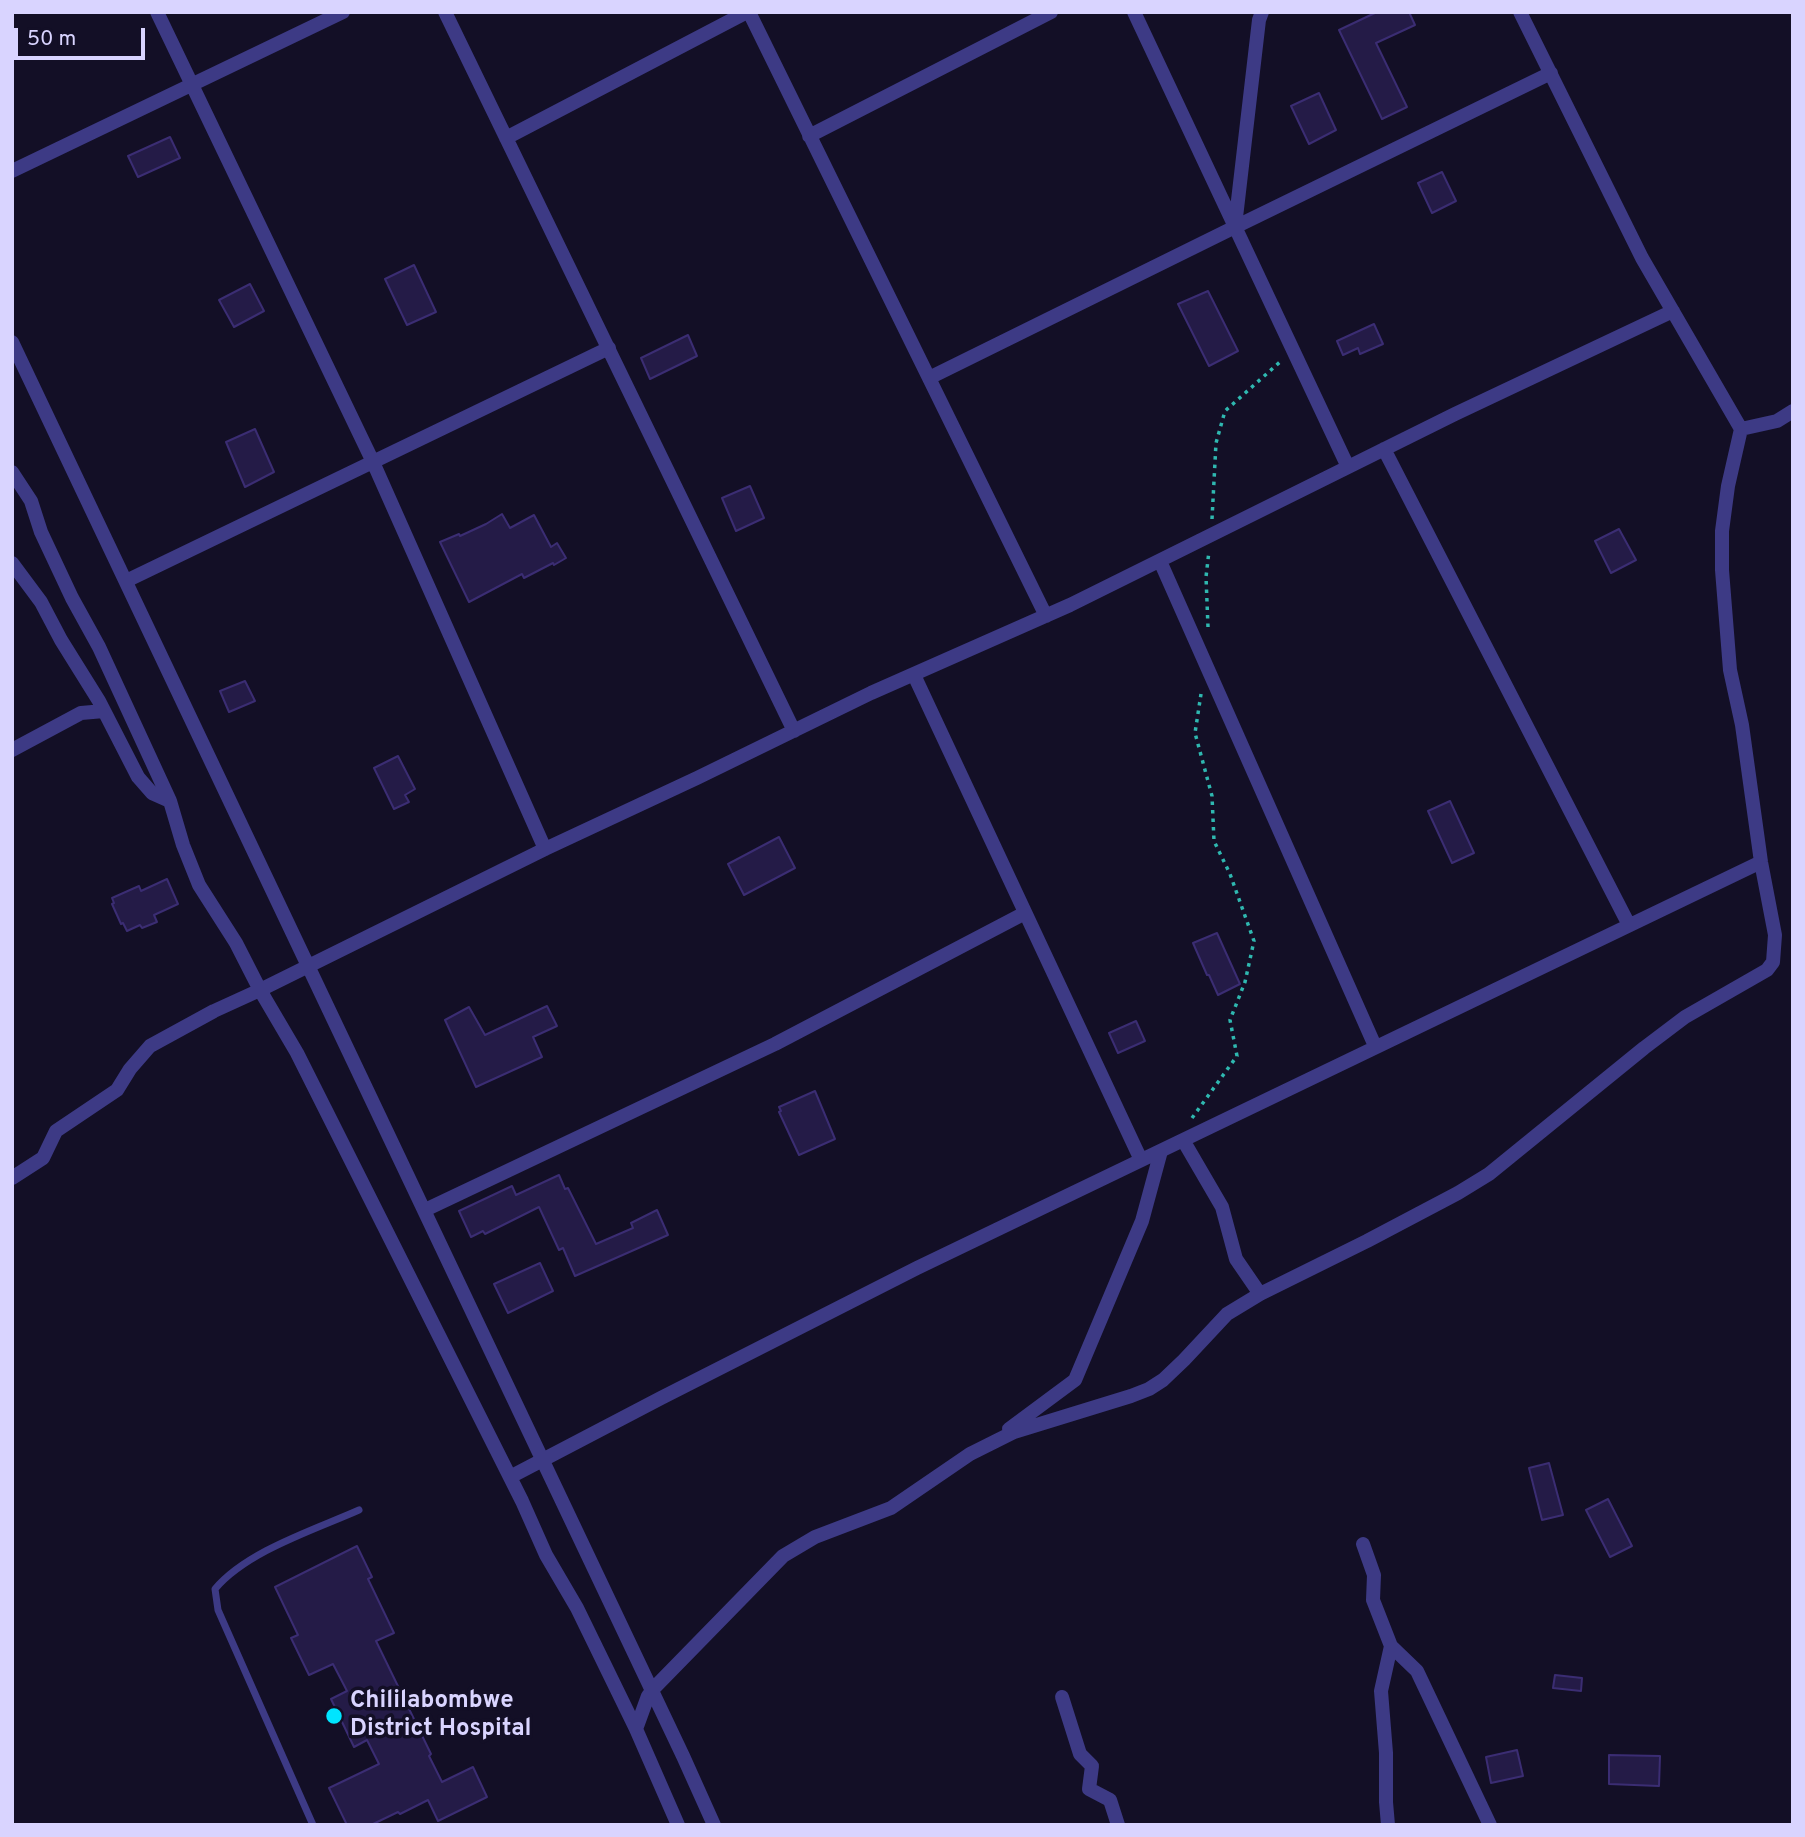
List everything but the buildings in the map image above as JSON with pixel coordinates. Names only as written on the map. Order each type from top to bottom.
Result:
[{"type":"street","points":[[157,12],[373,462],[545,849]]},
{"type":"street","points":[[12,171],[343,12]]},
{"type":"street","points":[[445,12],[794,731]]},
{"type":"street","points":[[506,138],[748,12],[1046,616]]},
{"type":"street","points":[[809,136],[1051,12]]},
{"type":"street","points":[[1134,12],[1348,467]]},
{"type":"street","points":[[1235,227],[1262,12]]},
{"type":"street","points":[[636,1729],[652,1691],[783,1556],[815,1537],[891,1508],[970,1454],[1014,1432],[1149,1389],[1184,1360],[1227,1314],[1260,1294],[1458,1193],[1489,1174],[1685,1017],[1767,970],[1773,962],[1774,935],[1742,725],[1730,670],[1722,570],[1722,531],[1728,486],[1741,429],[1642,258],[1520,12]]},
{"type":"street","points":[[929,378],[1551,74]]},
{"type":"street","points":[[12,1178],[43,1158],[56,1131],[117,1090],[130,1069],[150,1046],[214,1011],[309,967],[545,849],[914,675],[1046,616],[1384,449],[1673,311]]},
{"type":"street","points":[[12,342],[714,1825]]},
{"type":"street","points":[[126,581],[608,348]]},
{"type":"street","points":[[1741,429],[1777,421],[1793,411]]},
{"type":"street","points":[[1384,449],[1629,925]]},
{"type":"street","points":[[12,472],[31,501],[41,532],[99,647],[170,801],[198,885],[236,943],[297,1053],[510,1477],[546,1555],[577,1608],[636,1729],[678,1825]]},
{"type":"street","points":[[1160,561],[1376,1046]]},
{"type":"street","points":[[12,563],[41,602],[104,711],[138,777],[152,793],[170,801]]},
{"type":"street","points":[[914,675],[1141,1160]]},
{"type":"street","points":[[12,750],[80,713],[104,711]]},
{"type":"street","points":[[510,1477],[893,1280],[1161,1151],[1185,1133],[1376,1046],[1761,862]]},
{"type":"street","points":[[425,1210],[775,1044],[1025,913]]},
{"type":"street","points":[[1185,1133],[1222,1207],[1236,1259],[1260,1294]]},
{"type":"street","points":[[987,1446],[1075,1380],[1142,1221],[1161,1151]]},
{"type":"street","points":[[1363,1544],[1374,1575],[1373,1601],[1391,1646],[1417,1671],[1490,1825]]},
{"type":"street","points":[[1388,1825],[1381,1691],[1391,1646]]},
{"type":"street","points":[[1062,1698],[1080,1754],[1093,1766],[1089,1789],[1110,1801],[1118,1825]]},
{"type":"lane","points":[[313,1825],[218,1610],[215,1589],[223,1579],[264,1552],[359,1510]]},
{"type":"path","points":[[1208,628],[1206,577],[1216,443],[1225,411],[1293,350]]},
{"type":"path","points":[[1185,1133],[1237,1056],[1230,1020],[1245,982],[1254,941],[1230,874],[1214,841],[1212,796],[1195,733],[1205,662]]},
{"type":"place","name":"Chililabombwe District Hospital","points":[[334,1716]]}]
